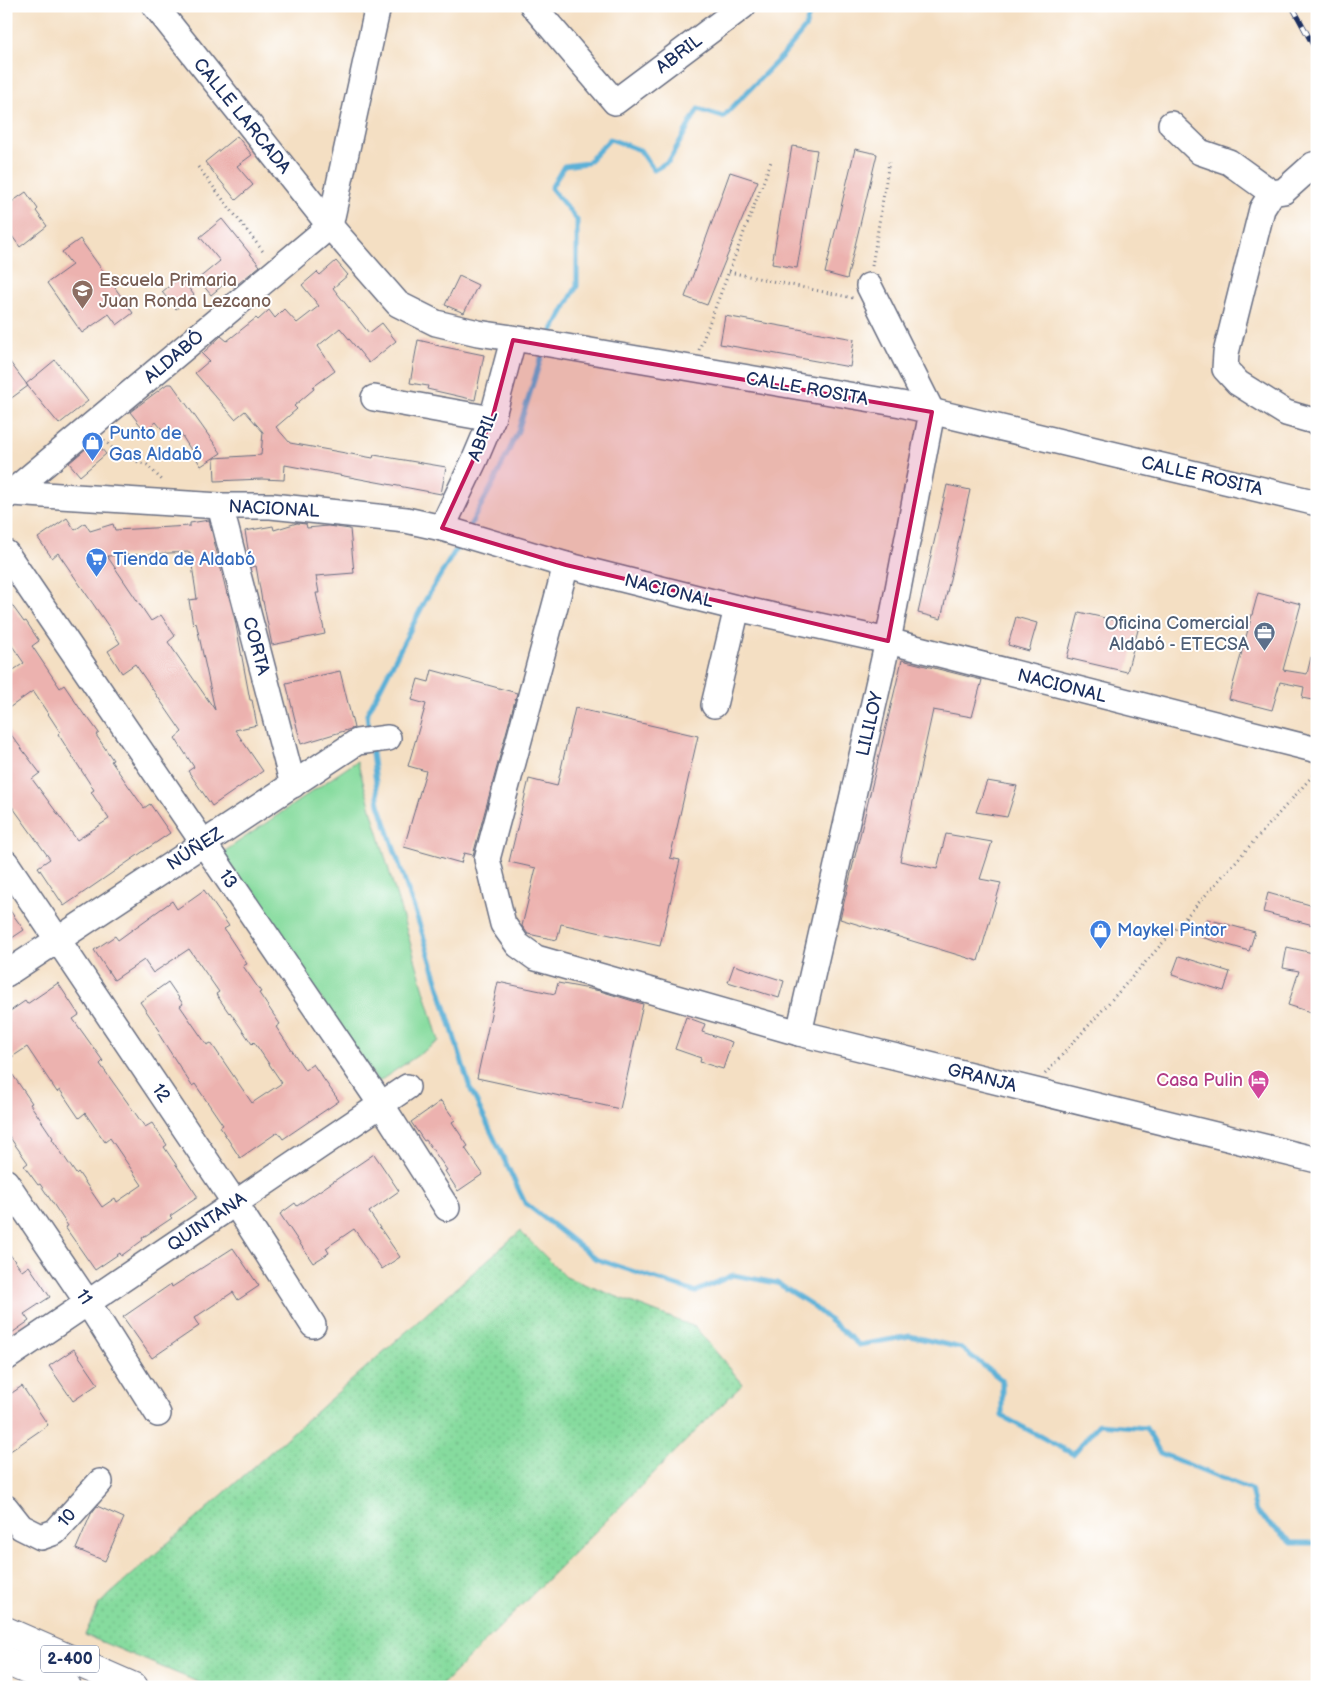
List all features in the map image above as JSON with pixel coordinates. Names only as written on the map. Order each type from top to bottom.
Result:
[{"type":"highway","name":"2-400","points":[[6,1631],[134,1687]]},
{"type":"highway","name":"2-400","points":[[6,1661],[67,1687]]},
{"type":"street","name":"CALLE LARCADA","points":[[155,6],[330,226]]},
{"type":"street","points":[[330,226],[378,6]]},
{"type":"street","name":"ABRIL","points":[[533,6],[615,102],[743,6]]},
{"type":"street","points":[[1171,124],[1200,152],[1228,162],[1272,193],[1284,191],[1313,165],[1317,164]]},
{"type":"street","points":[[1272,193],[1262,209],[1226,353],[1225,369],[1238,383],[1286,413],[1317,422]]},
{"type":"street","name":"ALDABÓ","points":[[9,495],[330,226]]},
{"type":"street","name":"CALLE ROSITA","points":[[330,226],[398,304],[436,323],[522,340],[901,404],[1317,503]]},
{"type":"street","points":[[869,286],[932,412]]},
{"type":"street","name":"ABRIL","points":[[448,530],[522,340]]},
{"type":"street","points":[[374,398],[492,419]]},
{"type":"street","name":"LILILOY","points":[[799,1033],[888,641],[932,412]]},
{"type":"street","name":"NACIONAL","points":[[9,495],[220,506],[271,506],[406,520],[448,530],[566,565],[737,608],[888,641],[1317,750]]},
{"type":"street","name":"CORTA","points":[[220,506],[293,785]]},
{"type":"street","name":"13","points":[[6,553],[381,1104],[447,1208]]},
{"type":"street","name":"GRANJA","points":[[566,565],[487,859],[503,924],[518,945],[536,958],[799,1033],[1317,1160]]},
{"type":"street","points":[[714,705],[737,608]]},
{"type":"street","name":"NÚÑEZ","points":[[6,974],[357,742],[388,738]]},
{"type":"street","name":"12","points":[[6,863],[235,1203],[313,1325]]},
{"type":"street","name":"QUINTANA","points":[[6,1358],[407,1087]]},
{"type":"street","name":"11","points":[[6,1182],[88,1303],[158,1414]]},
{"type":"street","name":"10","points":[[6,1508],[21,1526],[41,1537],[54,1532],[100,1482]]},
{"type":"path","points":[[692,369],[772,159]]},
{"type":"path","points":[[729,272],[867,300],[888,162]]},
{"type":"path","points":[[198,167],[278,270]]},
{"type":"path","points":[[102,438],[112,448],[127,458],[147,465],[167,486]]},
{"type":"path","points":[[1031,1090],[1317,771]]},
{"type":"highlighted area","points":[[513,340],[932,412],[888,641],[566,565],[442,528],[492,419]]},
{"type":"green space","points":[[357,761],[439,1041],[378,1082],[222,853]]},
{"type":"green space","points":[[520,1231],[566,1277],[695,1327],[743,1384],[440,1687],[210,1687],[85,1635],[99,1604]]},
{"type":"building","points":[[237,136],[252,155],[237,166],[253,185],[236,200],[205,162]]},
{"type":"building","points":[[792,146],[817,150],[797,268],[772,264]]},
{"type":"building","points":[[855,149],[877,154],[847,279],[825,273]]},
{"type":"building","points":[[730,172],[758,181],[707,305],[685,297]]},
{"type":"building","points":[[26,192],[47,226],[20,247],[12,236],[6,241],[6,206]]},
{"type":"building","points":[[222,219],[260,266],[234,287],[228,281],[211,295],[198,279],[220,261],[200,237]]},
{"type":"building","points":[[80,239],[133,313],[117,325],[109,314],[82,333],[47,283],[72,265],[62,252]]},
{"type":"building","points":[[336,261],[348,275],[333,288],[369,333],[382,323],[396,341],[369,363],[340,328],[318,346],[335,371],[313,387],[314,389],[294,406],[297,409],[276,427],[290,443],[373,458],[374,455],[446,467],[441,494],[285,465],[284,480],[215,481],[214,458],[261,455],[263,432],[245,411],[235,419],[195,373],[209,361],[202,354],[221,336],[227,341],[256,318],[258,320],[269,310],[275,318],[284,309],[297,323],[319,306],[302,285],[317,272],[320,275]]},
{"type":"building","points":[[459,276],[478,285],[464,313],[445,305]]},
{"type":"building","points":[[180,277],[194,295],[176,309],[162,292]]},
{"type":"building","points":[[725,316],[854,339],[850,367],[720,344]]},
{"type":"building","points":[[418,340],[484,355],[475,400],[427,389],[428,386],[410,383]]},
{"type":"building","points":[[6,357],[28,386],[6,402]]},
{"type":"building","points":[[55,360],[88,401],[59,424],[26,384]]},
{"type":"building","points":[[167,384],[172,384],[221,453],[201,466],[179,431],[170,439],[156,422],[145,431],[130,412]]},
{"type":"building","points":[[95,441],[106,454],[80,476],[69,463]]},
{"type":"building","points":[[947,485],[970,490],[941,619],[918,613]]},
{"type":"building","points":[[67,518],[75,530],[85,523],[90,531],[113,524],[115,530],[190,526],[190,523],[209,520],[235,620],[250,700],[252,700],[257,725],[235,730],[263,771],[212,806],[188,771],[194,767],[175,738],[182,732],[135,664],[122,673],[108,651],[120,643],[58,553],[52,558],[38,538]],"holes":[[[190,552],[197,599],[189,600],[193,625],[196,622],[215,710],[168,642],[175,636],[161,615],[151,621],[107,556]]]},
{"type":"building","points":[[297,523],[306,524],[307,528],[328,526],[350,529],[354,573],[316,576],[319,593],[316,593],[325,634],[272,645],[256,566],[251,567],[245,531],[273,526],[274,530]]},
{"type":"building","name":"Oficina Comercial Aldabó - ETECSA","points":[[1258,593],[1301,604],[1283,670],[1307,674],[1311,657],[1317,657],[1317,701],[1302,698],[1304,687],[1280,682],[1272,710],[1229,699]]},
{"type":"building","points":[[6,597],[24,622],[26,621],[39,641],[32,646],[60,688],[64,685],[99,733],[96,735],[113,760],[111,761],[144,808],[150,804],[170,833],[64,906],[38,867],[50,859],[6,798],[6,728],[40,773],[32,779],[77,840],[109,819],[91,792],[94,790],[58,734],[60,732],[33,691],[6,710],[6,675],[24,663],[6,637]]},
{"type":"building","points":[[1079,612],[1139,626],[1127,672],[1067,658]]},
{"type":"building","points":[[1016,617],[1037,623],[1029,651],[1008,645]]},
{"type":"building","points":[[902,660],[982,680],[972,717],[933,710],[900,861],[937,869],[946,834],[992,842],[980,879],[1001,883],[978,961],[840,919]]},
{"type":"building","points":[[432,670],[517,693],[473,855],[464,853],[461,863],[404,847],[426,771],[408,766],[426,704],[412,700],[418,679],[429,682]]},
{"type":"building","points":[[340,671],[354,728],[301,744],[286,683]]},
{"type":"building","points":[[575,708],[698,736],[670,858],[680,860],[660,946],[561,924],[557,940],[528,934],[522,926],[536,868],[509,862],[529,779],[557,786]]},
{"type":"building","points":[[987,781],[1017,786],[1007,817],[976,812]]},
{"type":"building","points":[[204,890],[229,926],[224,929],[247,964],[243,966],[280,1024],[276,1027],[305,1070],[313,1064],[339,1101],[283,1139],[278,1132],[240,1158],[220,1127],[223,1125],[195,1084],[192,1086],[158,1033],[160,1031],[140,1002],[168,982],[183,1004],[180,1006],[207,1045],[211,1043],[252,1103],[282,1083],[254,1042],[252,1044],[229,1013],[216,994],[219,992],[189,949],[153,973],[144,960],[114,980],[94,950],[115,936],[118,940],[172,901],[177,909]]},
{"type":"building","points":[[1268,893],[1317,907],[1317,926],[1263,912]]},
{"type":"building","points":[[6,905],[24,930],[6,942]]},
{"type":"building","points":[[1207,919],[1255,932],[1249,951],[1201,937]]},
{"type":"building","points":[[1287,947],[1317,954],[1317,1014],[1288,1005],[1299,971],[1283,968]]},
{"type":"building","points":[[1179,956],[1230,972],[1224,991],[1172,975]]},
{"type":"building","points":[[734,965],[784,981],[779,998],[728,982]]},
{"type":"building","points":[[498,982],[555,994],[558,983],[600,991],[643,1004],[620,1109],[477,1078]]},
{"type":"building","points":[[58,983],[79,1015],[73,1019],[103,1061],[100,1064],[145,1127],[152,1123],[167,1145],[164,1147],[198,1197],[170,1216],[172,1218],[142,1238],[143,1240],[121,1256],[120,1253],[95,1270],[65,1227],[68,1226],[40,1184],[38,1185],[24,1166],[28,1163],[6,1132],[6,1065],[32,1103],[30,1104],[52,1139],[102,1207],[115,1198],[117,1202],[142,1185],[110,1138],[105,1142],[85,1113],[79,1118],[60,1090],[57,1092],[27,1047],[6,1061],[6,1014],[25,1001],[27,1004]]},
{"type":"building","points":[[686,1017],[705,1024],[702,1032],[732,1042],[723,1069],[700,1062],[701,1058],[675,1049]]},
{"type":"building","points":[[441,1101],[455,1120],[452,1122],[468,1146],[465,1148],[483,1174],[458,1191],[445,1171],[447,1170],[411,1122]]},
{"type":"building","points":[[374,1154],[399,1191],[369,1212],[400,1257],[382,1269],[354,1229],[326,1248],[329,1253],[313,1263],[280,1214],[295,1203],[297,1206]]},
{"type":"building","points":[[233,1248],[259,1286],[238,1300],[233,1292],[194,1318],[199,1326],[152,1358],[123,1317],[171,1284],[172,1287]]},
{"type":"building","points":[[6,1249],[22,1271],[29,1266],[50,1297],[24,1314],[29,1321],[6,1337]]},
{"type":"building","points":[[74,1349],[98,1384],[73,1401],[49,1366]]},
{"type":"building","points":[[22,1386],[48,1425],[6,1454],[6,1397]]},
{"type":"building","points":[[97,1506],[124,1518],[105,1561],[76,1549],[91,1514]]},
{"type":"waterway","points":[[549,337],[577,286],[577,220],[551,188],[564,166],[587,163],[610,139],[640,150],[654,170],[669,161],[698,109],[723,117],[783,55],[805,28],[812,6]]},
{"type":"waterway","points":[[468,529],[495,480],[518,431],[544,349]]},
{"type":"waterway","points":[[369,733],[367,714],[426,599],[461,541]]},
{"type":"waterway","points":[[371,746],[379,804],[423,935],[470,1088],[525,1203],[596,1259],[695,1292],[733,1275],[777,1283],[809,1303],[859,1345],[910,1336],[961,1348],[1002,1380],[1002,1416],[1073,1454],[1099,1424],[1146,1428],[1160,1453],[1251,1490],[1256,1512],[1292,1543],[1317,1543]]},
{"type":"railway","points":[[1292,6],[1317,52]]},
{"type":"place","name":"Escuela Primaria Juan Ronda Lezcano","points":[[83,309]]},
{"type":"place","name":"Punto de Gas Aldabó","points":[[93,462]]},
{"type":"place","name":"Tienda de Aldabó","points":[[97,578]]},
{"type":"place","name":"Oficina Comercial Aldabó - ETECSA","points":[[1265,652]]},
{"type":"place","name":"Maykel Pintor","points":[[1101,949]]},
{"type":"place","name":"Casa Pulin","points":[[1259,1099]]}]
